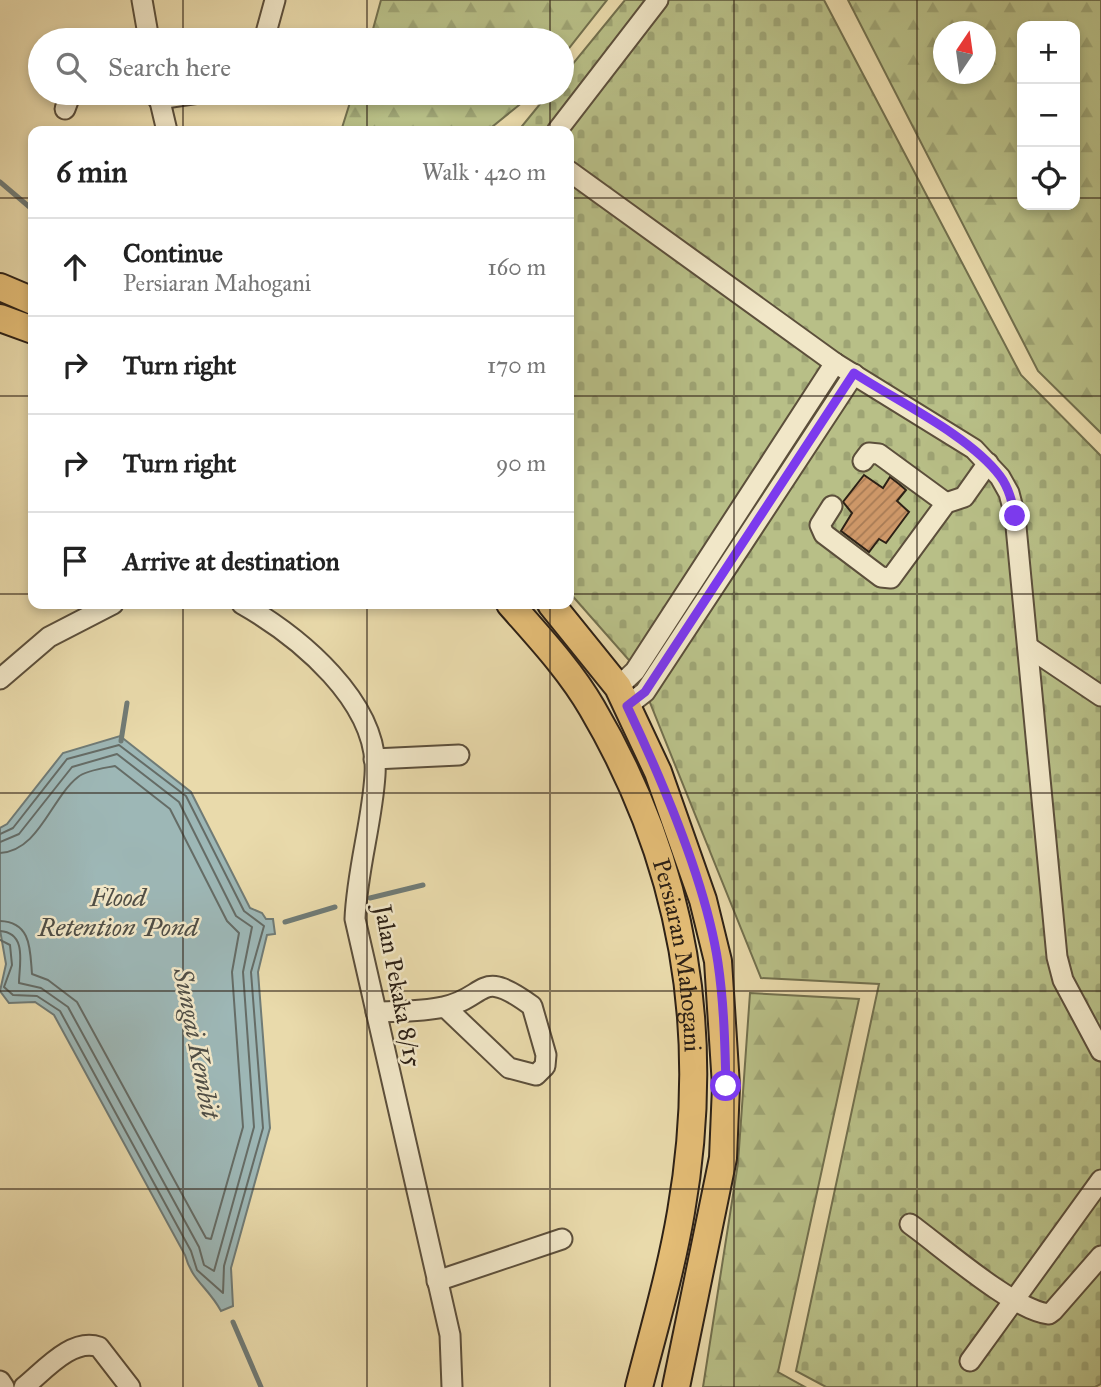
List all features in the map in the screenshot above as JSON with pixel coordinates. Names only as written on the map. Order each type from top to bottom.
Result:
[{"type":"main road","points":[[0,287],[28,299]]},
{"type":"main road","points":[[0,318],[28,328]]},
{"type":"main road","name":"Persiaran Mahogani","points":[[514,609],[592,706],[628,778],[656,843],[676,908],[688,972],[694,1085],[681,1212],[639,1387]]},
{"type":"main road","name":"Persiaran Mahogani","points":[[555,609],[622,696],[658,772],[703,900],[718,961],[726,1086],[723,1158],[676,1387]]},
{"type":"main road","points":[[655,1387],[668,1316],[666,1282]]},
{"type":"main road","points":[[683,1352],[685,1387]]},
{"type":"street","points":[[142,0],[147,28]]},
{"type":"street","points":[[267,28],[275,0]]},
{"type":"street","points":[[561,126],[658,0]]},
{"type":"street","points":[[160,105],[166,126]]},
{"type":"street","points":[[574,175],[835,363],[974,449],[988,463],[1009,493],[1015,516],[1057,957],[1063,980],[1101,1051]]},
{"type":"street","points":[[622,696],[635,671],[835,363]]},
{"type":"street","points":[[622,696],[645,692],[854,373]]},
{"type":"street","points":[[863,461],[869,453],[879,454],[946,503]]},
{"type":"street","points":[[832,506],[822,521],[821,530],[886,579],[895,575],[946,503],[964,497],[988,463]]},
{"type":"street","points":[[0,679],[49,637],[103,609]]},
{"type":"street","name":"Jalan Pekaka 8/15","points":[[251,609],[327,668],[351,697],[365,724],[375,774],[356,878],[355,919],[450,1335],[452,1387]]},
{"type":"street","points":[[1028,647],[1101,696]]},
{"type":"street","points":[[374,759],[459,755]]},
{"type":"street","points":[[376,1012],[445,1007],[483,986],[499,987],[532,1006],[546,1055],[545,1066],[536,1075],[522,1074],[509,1068],[445,1007]]},
{"type":"street","points":[[970,1361],[1014,1300],[1098,1194]]},
{"type":"street","points":[[911,1224],[1014,1300],[1039,1313],[1049,1314],[1101,1256]]},
{"type":"street","points":[[437,1281],[562,1239]]},
{"type":"street","points":[[24,1387],[73,1348],[91,1344],[99,1347],[130,1387]]},
{"type":"street","points":[[0,1381],[4,1387]]},
{"type":"green space","points":[[381,0],[607,0],[574,42],[574,28],[373,28]]},
{"type":"green space","points":[[625,0],[824,0],[1021,375],[1101,456],[1101,1384],[1095,1387],[826,1387],[796,1371],[879,984],[761,978],[636,668],[574,598],[574,126],[522,126],[539,105],[574,105],[574,62]]},
{"type":"green space","points":[[848,0],[1101,0],[1101,433],[1038,371]]},
{"type":"green space","points":[[349,105],[519,105],[493,126],[343,126]]},
{"type":"green space","points":[[750,993],[859,999],[778,1372],[805,1387],[703,1387],[738,1163]]},
{"type":"water","name":"Flood Retention Pond","points":[[120,736],[191,792],[250,908],[262,913],[266,919],[273,919],[275,934],[267,935],[258,972],[270,1128],[231,1268],[233,1306],[221,1311],[188,1264],[54,1015],[35,1002],[9,1003],[0,991],[6,964],[0,930],[0,828],[7,824],[63,753]]},
{"type":"building","points":[[864,475],[883,488],[890,477],[899,484],[906,490],[897,501],[909,512],[886,543],[879,539],[869,552],[841,531],[852,513],[843,502]]},
{"type":"waterway","name":"Sungai Kembit","points":[[0,182],[28,206]]},
{"type":"waterway","name":"Sungai Kembit","points":[[121,741],[127,703]]},
{"type":"waterway","points":[[370,898],[423,885]]},
{"type":"waterway","points":[[285,922],[335,907]]},
{"type":"waterway","name":"Sungai Kembit","points":[[233,1322],[261,1387]]},
{"type":"route","points":[[726,1086],[718,961],[703,900],[658,772],[627,706],[645,692],[854,373],[974,449],[1000,477],[1009,493],[1015,516]]}]
